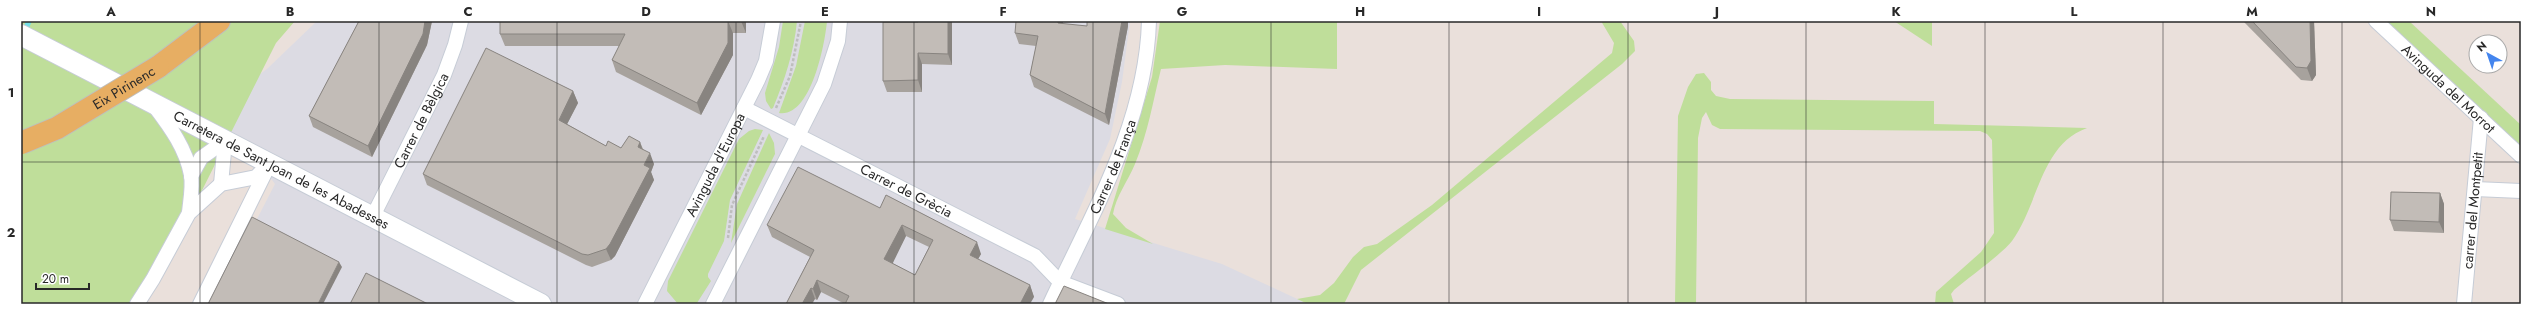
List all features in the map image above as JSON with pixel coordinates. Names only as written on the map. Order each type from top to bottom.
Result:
[{"type":"main road","name":"Eix Pirinenc","points":[[21,143],[57,128],[158,67],[219,21]]},
{"type":"main road","name":"Carretera de Sant Joan de les Abadesses","points":[[21,35],[541,304]]},
{"type":"street","name":"Carrer de Bèlgica","points":[[373,216],[444,75],[455,45],[461,21]]},
{"type":"street","name":"Avinguda d'Europa","points":[[646,304],[766,61],[773,21]]},
{"type":"street","points":[[713,304],[824,84],[833,60],[840,21]]},
{"type":"street","name":"Carrer de França","points":[[1050,304],[1089,224],[1125,142],[1138,96],[1149,21]]},
{"type":"street","name":"Avinguda del Morrot","points":[[2376,21],[2521,156]]},
{"type":"street","points":[[153,103],[175,133],[191,176],[189,213]]},
{"type":"street","name":"Carrer de Grècia","points":[[744,108],[1035,256],[1060,282]]},
{"type":"street","name":"carrer del Montpetit","points":[[2464,304],[2481,118]]},
{"type":"street","points":[[191,176],[201,158],[225,141]]},
{"type":"street","points":[[221,184],[225,141]]},
{"type":"street","points":[[137,304],[153,279],[189,213],[221,184],[256,177],[270,163]]},
{"type":"street","points":[[200,304],[270,163]]},
{"type":"street","points":[[2475,189],[2521,191]]},
{"type":"street","points":[[1060,282],[1118,304]]},
{"type":"path","points":[[727,244],[732,205],[790,76],[797,48],[801,21]]},
{"type":"shaded area","points":[[317,21],[1130,21],[1122,82],[1110,139],[1075,219],[1222,264],[1308,304],[213,304],[275,184],[267,173],[186,132],[268,68]]},
{"type":"green space","points":[[21,21],[295,21],[276,43],[145,304],[21,304]]},
{"type":"green space","points":[[783,21],[797,21],[796,32],[785,76],[773,108],[771,109],[766,101],[765,93],[779,47]]},
{"type":"green space","points":[[805,21],[827,21],[819,62],[808,92],[800,104],[790,111],[779,113],[796,66]]},
{"type":"green space","points":[[1160,21],[1337,21],[1337,69],[1225,65],[1161,69],[1140,152],[1119,195],[1113,214],[1126,228],[1153,244],[1105,229],[1152,77]]},
{"type":"green space","points":[[1601,21],[1620,21],[1634,41],[1635,51],[1622,64],[1361,270],[1344,304],[1308,304],[1297,299],[1320,295],[1334,283],[1353,257],[1364,247],[1377,244],[1432,205],[1612,53],[1614,43]]},
{"type":"green space","points":[[1894,21],[1932,21],[1932,46]]},
{"type":"green space","points":[[2376,21],[2409,21],[2521,125],[2521,146],[2510,145]]},
{"type":"green space","points":[[1704,73],[1711,82],[1711,90],[1716,96],[1730,99],[1934,101],[1934,124],[2087,128],[2071,136],[2059,148],[2050,161],[2021,226],[2012,241],[1993,259],[1954,290],[1951,294],[1954,304],[1935,304],[1936,292],[1981,252],[1994,233],[1992,140],[1987,134],[1980,131],[1720,129],[1712,125],[1706,112],[1702,118],[1698,138],[1696,304],[1675,304],[1678,116],[1688,87],[1696,74]]},
{"type":"green space","points":[[755,129],[763,130],[730,200],[724,241],[708,274],[711,281],[697,303],[678,304],[667,291],[668,281],[739,139],[749,131]]},
{"type":"green space","points":[[769,133],[774,143],[775,154],[731,243],[737,204]]},
{"type":"building","points":[[359,21],[425,21],[423,34],[368,146],[309,116]]},
{"type":"building","points":[[500,21],[728,21],[728,43],[697,103],[612,60],[625,34],[500,34]]},
{"type":"building","points":[[948,21],[948,54],[918,53],[918,80],[883,81],[883,22]]},
{"type":"building","points":[[1016,21],[1058,21],[1058,23],[1087,26],[1087,21],[1122,21],[1105,114],[1030,75],[1038,36],[1015,33]]},
{"type":"building","points":[[2252,21],[2310,21],[2311,61],[2307,68],[2296,67]]},
{"type":"building","points":[[486,48],[573,91],[559,120],[606,146],[608,141],[621,148],[629,136],[640,142],[638,147],[650,153],[644,165],[650,168],[606,249],[588,255],[582,254],[423,174]]},
{"type":"building","points":[[798,167],[880,208],[886,195],[977,242],[970,255],[1030,285],[1020,304],[845,304],[849,296],[817,280],[813,289],[811,288],[802,304],[786,304],[814,250],[767,225]],"holes":[[[902,225],[933,240],[915,275],[884,259]]]},
{"type":"building","points":[[2391,192],[2440,193],[2439,222],[2390,220]]},
{"type":"building","points":[[252,217],[339,262],[318,304],[208,304]]},
{"type":"building","points":[[366,273],[428,304],[350,304]]},
{"type":"building","points":[[1064,286],[1109,304],[1055,304]]},
{"type":"waterway","points":[[24,33],[29,21]]}]
